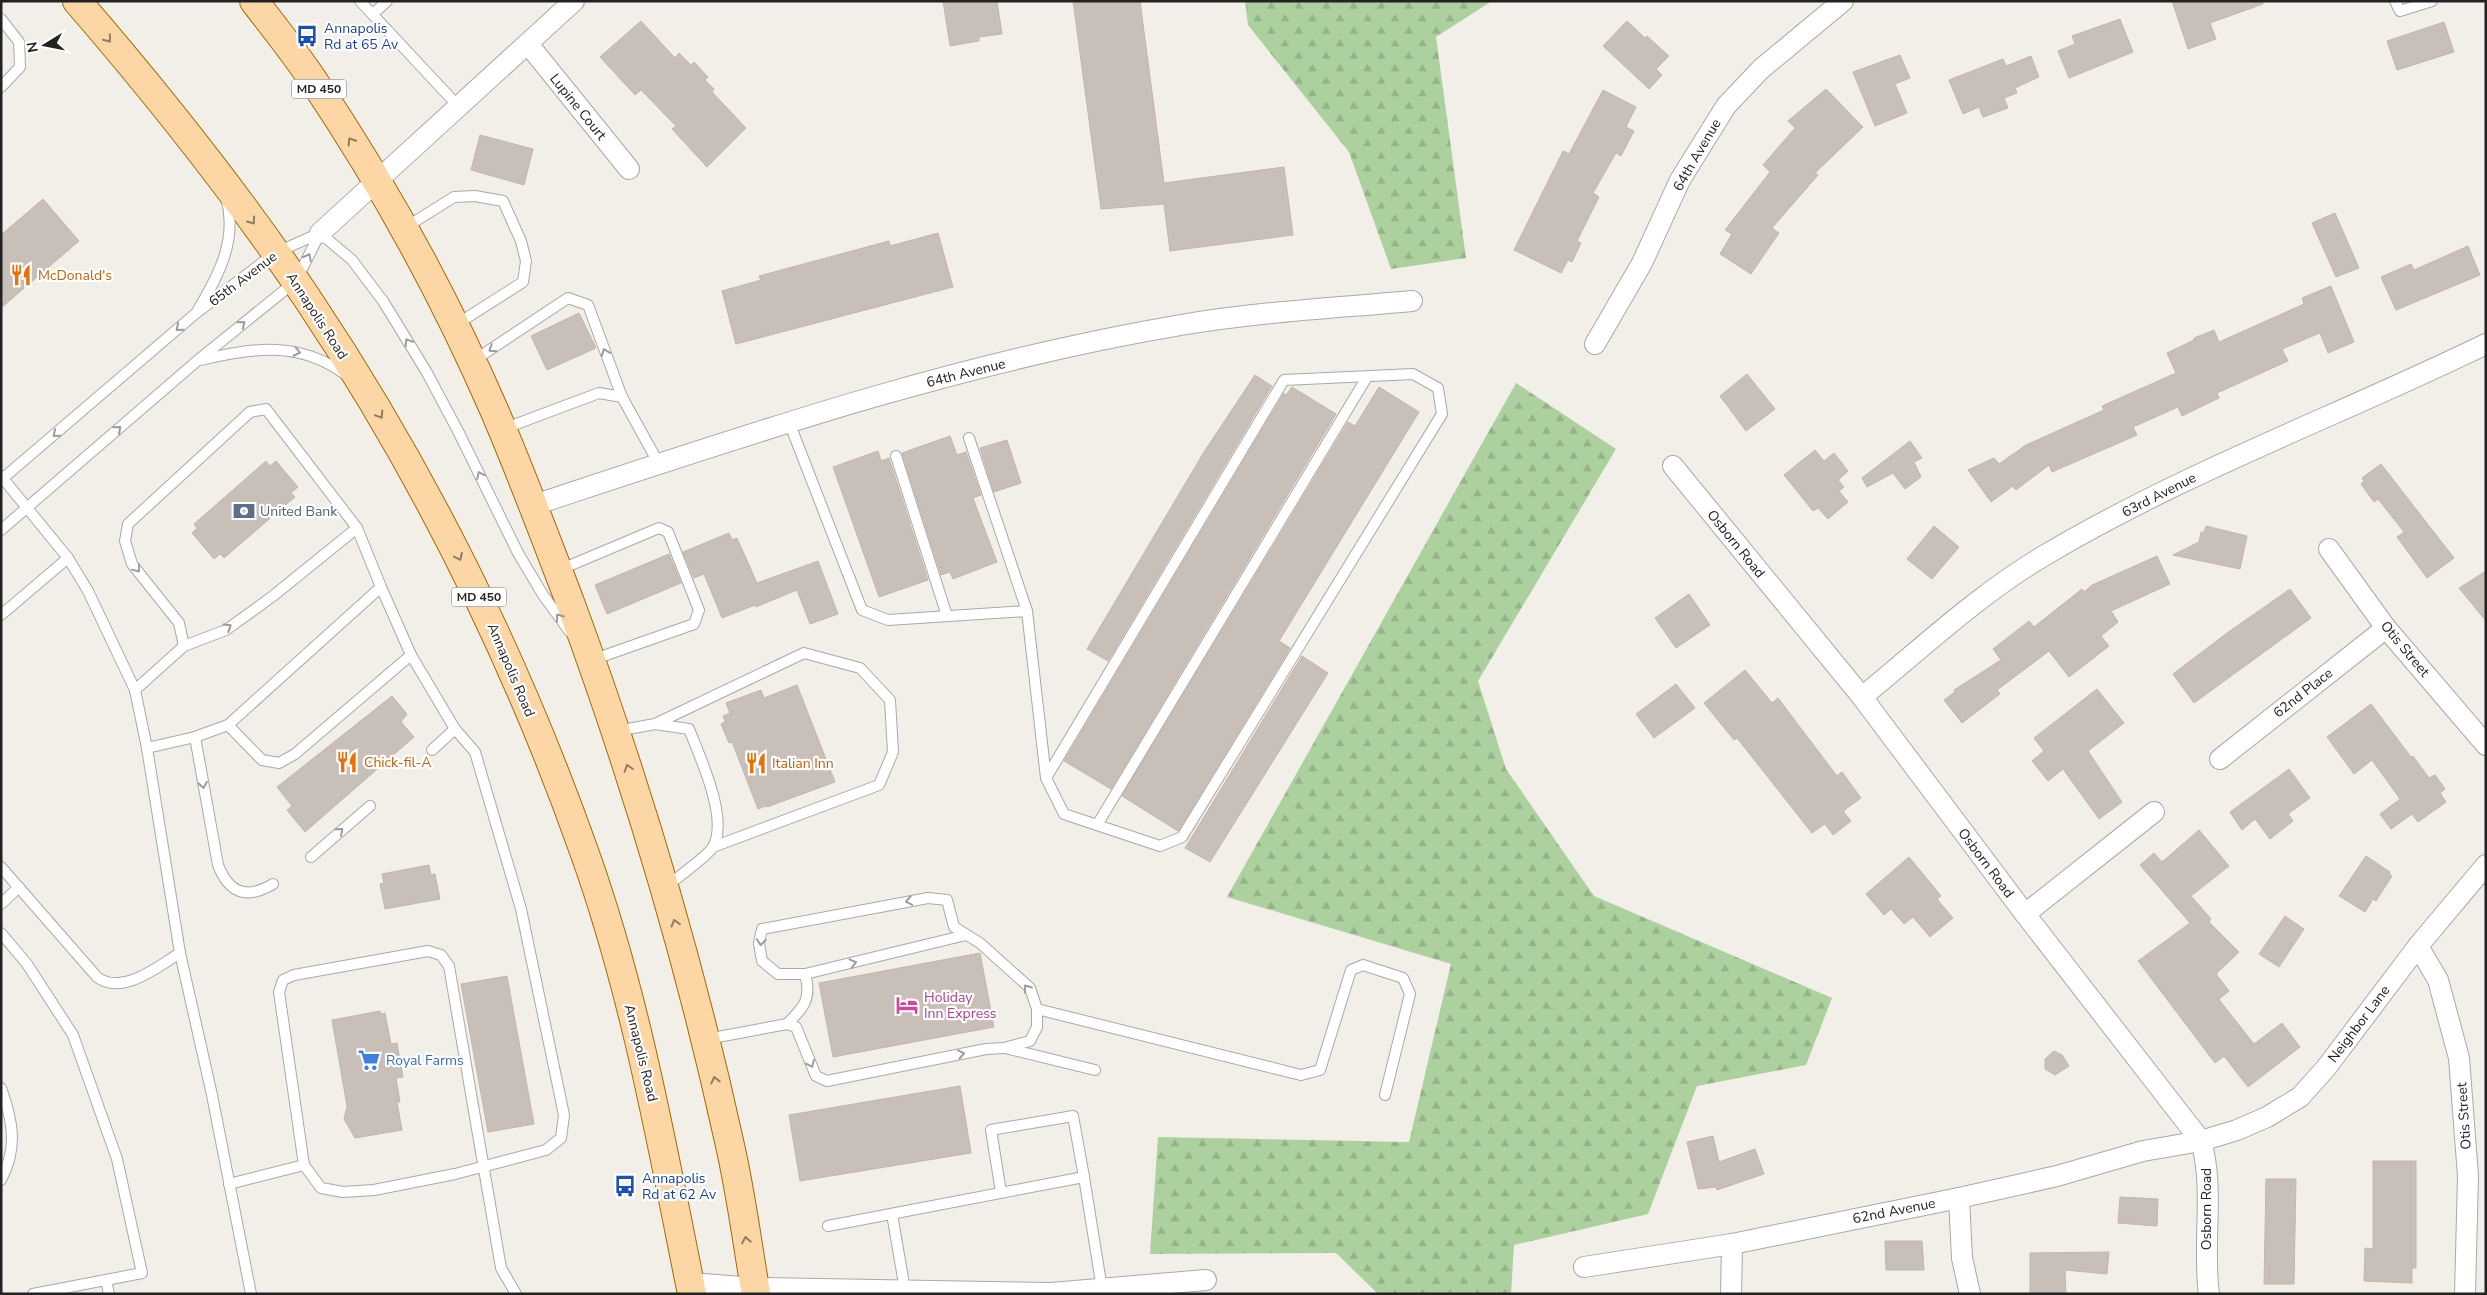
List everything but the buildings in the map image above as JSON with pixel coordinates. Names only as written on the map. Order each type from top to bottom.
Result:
[{"type":"main road","name":"Annapolis Road","points":[[77,1],[220,177],[296,281],[388,427],[447,533],[492,624],[537,730],[586,857],[628,999],[658,1122],[694,1290]]},
{"type":"main road","name":"MD 450","points":[[254,1],[312,78],[377,182],[403,228],[472,362],[534,505],[615,731],[665,888],[706,1039],[730,1146],[755,1291]]},
{"type":"street","name":"65th Avenue","points":[[320,233],[574,1]]},
{"type":"street","name":"64th Avenue","points":[[1595,344],[1642,263],[1680,180],[1726,106],[1761,68],[1844,1]]},
{"type":"street","name":"Lupine Court","points":[[528,44],[629,169]]},
{"type":"street","name":"64th Avenue","points":[[534,505],[789,422],[938,380],[1111,338],[1183,324],[1412,301]]},
{"type":"street","name":"63rd Avenue","points":[[1862,697],[1979,600],[2045,555],[2094,528],[2245,452],[2486,344]]},
{"type":"street","name":"Osborn Road","points":[[1673,466],[1862,697],[2025,914],[2201,1141],[2206,1158],[2205,1231],[2209,1294]]},
{"type":"street","name":"Otis Street","points":[[2329,549],[2386,628],[2486,745]]},
{"type":"street","name":"62nd Place","points":[[2220,759],[2386,628]]},
{"type":"street","points":[[2025,914],[2154,812]]},
{"type":"street","name":"Neighbor Lane","points":[[2201,1141],[2237,1130],[2267,1117],[2300,1097],[2326,1068],[2418,946],[2486,865]]},
{"type":"street","name":"Otis Street","points":[[2418,946],[2438,980],[2459,1058],[2466,1119],[2468,1176],[2465,1294]]},
{"type":"street","name":"62nd Avenue","points":[[1584,1267],[1732,1244],[1959,1198],[2057,1176],[2143,1151],[2201,1141]]},
{"type":"street","points":[[1959,1198],[1962,1258],[1970,1294]]},
{"type":"street","points":[[1731,1294],[1732,1244]]},
{"type":"street","points":[[694,1290],[858,1292],[905,1290],[1051,1293],[1206,1280]]},
{"type":"lane","points":[[360,1],[459,107]]},
{"type":"lane","points":[[373,14],[387,1]]},
{"type":"lane","points":[[2395,1],[2400,11],[2432,1]]},
{"type":"lane","points":[[1,19],[19,42],[20,67],[1,87]]},
{"type":"lane","points":[[195,314],[224,262],[229,240],[230,223],[227,202],[220,177]]},
{"type":"lane","points":[[403,228],[454,197],[474,196],[503,201],[521,241],[526,261],[523,282],[454,326]]},
{"type":"lane","points":[[1,530],[197,361],[296,281],[320,233],[352,260],[382,301],[426,371],[518,553],[543,595],[590,658],[694,624],[699,610],[668,532],[659,528],[558,570]]},
{"type":"lane","name":"65th Avenue","points":[[2,478],[195,314],[276,253],[320,233]]},
{"type":"lane","points":[[472,362],[568,298],[588,304],[622,398],[659,464]]},
{"type":"lane","points":[[197,361],[257,350],[295,350],[330,363],[363,387]]},
{"type":"lane","points":[[970,438],[1027,612],[1046,778],[1064,814],[1160,846],[1182,837],[1442,414],[1438,388],[1414,374],[1284,380],[1046,778]]},
{"type":"lane","points":[[1097,825],[1367,377]]},
{"type":"lane","points":[[502,429],[599,393],[622,398]]},
{"type":"lane","points":[[184,646],[179,623],[132,564],[125,541],[128,524],[250,412],[266,410],[357,528],[411,655],[455,729],[475,752],[521,909],[564,1115],[561,1138],[546,1150],[484,1166],[374,1190],[343,1192],[320,1188],[304,1165],[279,992],[283,980],[294,975],[428,951],[441,955],[449,966],[484,1166],[501,1268],[516,1294]]},
{"type":"lane","points":[[789,422],[862,610],[888,620],[1027,612]]},
{"type":"lane","points":[[896,456],[947,616]]},
{"type":"lane","points":[[2,478],[68,558],[88,591],[135,690],[147,748],[180,953],[212,1095],[250,1294]]},
{"type":"lane","points":[[135,690],[184,646],[226,630],[273,596],[357,528]]},
{"type":"lane","points":[[1,615],[68,558]]},
{"type":"lane","points":[[147,748],[195,737],[228,724],[381,587]]},
{"type":"lane","points":[[615,731],[655,724],[804,654],[860,668],[890,700],[893,752],[879,785],[713,847],[665,888]]},
{"type":"lane","points":[[228,724],[262,760],[280,763],[295,754],[411,655]]},
{"type":"lane","points":[[655,724],[689,729],[708,780],[718,821],[713,847]]},
{"type":"lane","points":[[432,750],[455,729]]},
{"type":"lane","points":[[195,737],[218,865],[224,880],[229,886],[244,892],[258,891],[273,884]]},
{"type":"lane","points":[[310,857],[370,806]]},
{"type":"lane","points":[[1,867],[97,977],[106,984],[117,985],[134,978],[180,953]]},
{"type":"lane","points":[[1,904],[19,887]]},
{"type":"lane","points":[[706,1039],[787,1024],[796,1027],[816,1076],[827,1081],[986,1049],[1004,1048],[1030,1041],[1037,1027],[1037,1009],[1030,988],[980,943],[954,928],[947,900],[928,898],[762,929],[759,943],[762,961],[778,974],[805,974],[966,935]]},
{"type":"lane","points":[[1,933],[27,964],[73,1035],[117,1159],[142,1273],[33,1294]]},
{"type":"lane","points":[[1037,1009],[1301,1075],[1320,1070],[1351,970],[1363,964],[1403,978],[1410,994],[1384,1095]]},
{"type":"lane","points":[[787,1024],[804,1007],[809,989],[805,974]]},
{"type":"lane","points":[[1004,1048],[1095,1070]]},
{"type":"lane","points":[[1,1088],[11,1114],[13,1146],[7,1170],[1,1180]]},
{"type":"lane","points":[[1001,1192],[991,1130],[1073,1116],[1102,1289]]},
{"type":"lane","points":[[229,1184],[304,1165]]},
{"type":"lane","points":[[828,1226],[1084,1176]]},
{"type":"lane","points":[[892,1214],[905,1290]]},
{"type":"lane","points":[[106,1280],[109,1294]]},
{"type":"green space","points":[[1245,1],[1492,1],[1436,37],[1466,258],[1391,269],[1349,152],[1248,25]]},
{"type":"green space","points":[[1516,383],[1616,449],[1478,681],[1506,769],[1594,896],[1832,998],[1806,1065],[1697,1086],[1648,1214],[1514,1245],[1511,1294],[1378,1294],[1336,1253],[1150,1254],[1158,1137],[1409,1142],[1451,964],[1227,897]]},
{"type":"place","name":"Annapolis Rd at 65 Av","points":[[307,36]]},
{"type":"place","name":"McDonald's","points":[[21,275]]},
{"type":"place","name":"United Bank","points":[[244,511]]},
{"type":"place","name":"Chick-fil-A","points":[[347,762]]},
{"type":"place","name":"Italian Inn","points":[[756,763]]},
{"type":"place","name":"Holiday Inn Express","points":[[907,1005]]},
{"type":"place","name":"Royal Farms","points":[[369,1060]]},
{"type":"place","name":"Annapolis Rd at 62 Av","points":[[625,1186]]}]
